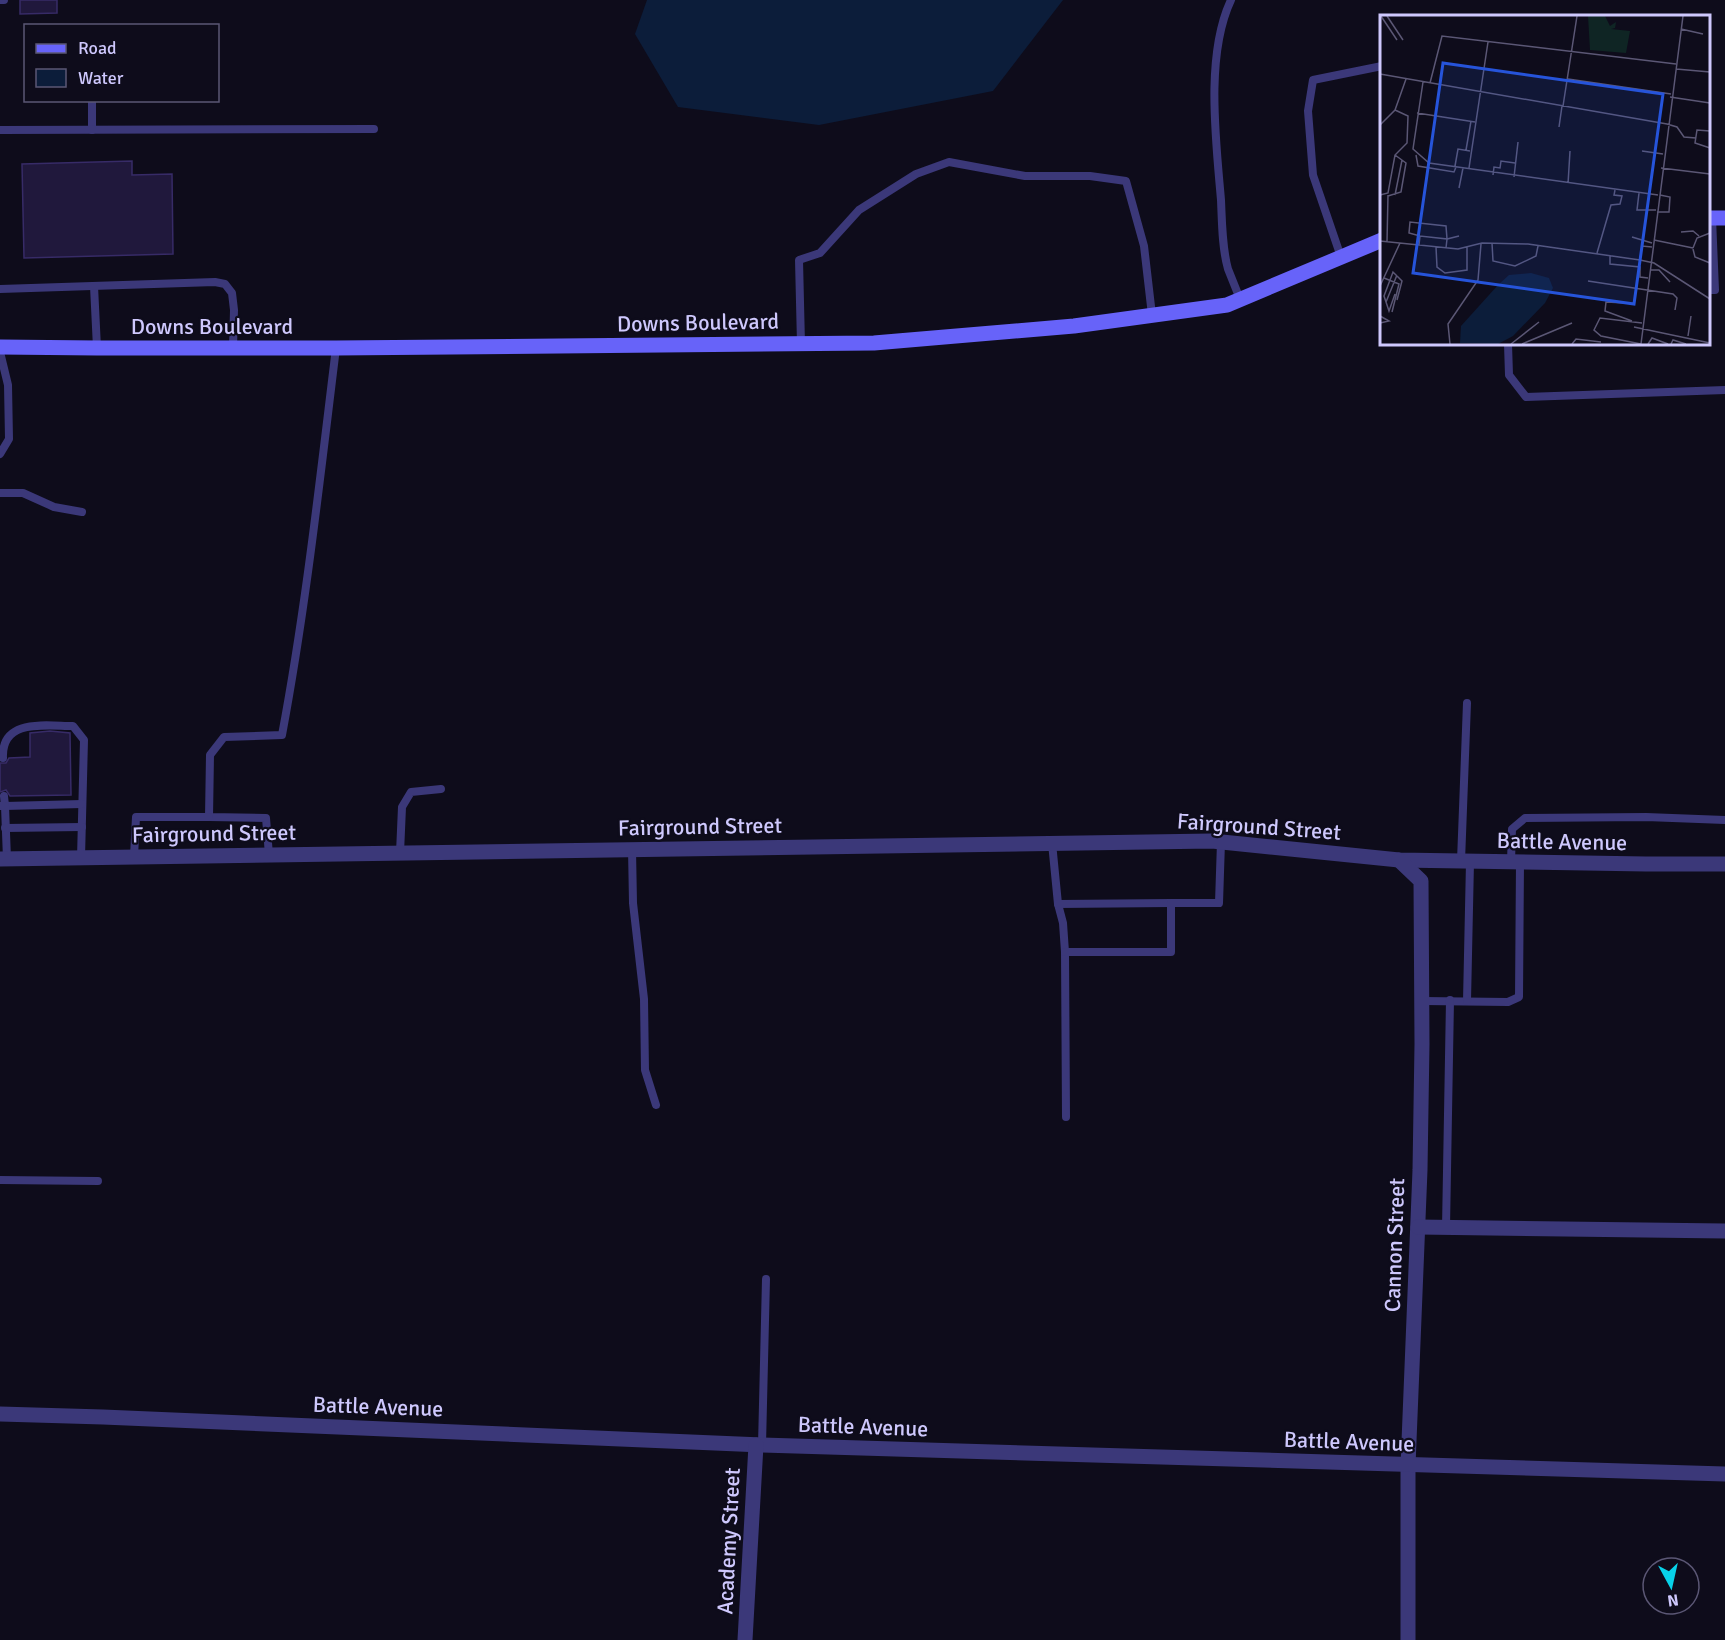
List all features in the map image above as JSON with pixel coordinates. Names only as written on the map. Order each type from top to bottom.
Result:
[{"type":"street","name":"Downs Boulevard","points":[[0,346],[336,348],[885,342],[1074,326],[1227,304],[1380,241]]},
{"type":"street","name":"Fairground Street","points":[[3,859],[1221,842],[1399,861]]},
{"type":"street","name":"Battle Avenue","points":[[1399,861],[1725,864]]},
{"type":"street","name":"Cannon Street","points":[[1399,861],[1421,881],[1423,1001],[1418,1227],[1408,1466],[1408,1640]]},
{"type":"street","points":[[1418,1227],[1725,1231]]},
{"type":"street","name":"Battle Avenue","points":[[0,1414],[759,1445],[1725,1474]]},
{"type":"street","name":"Academy Street","points":[[745,1640],[759,1445]]},
{"type":"lane","points":[[1231,0],[1225,13],[1216,58],[1214,84],[1224,241],[1228,268],[1240,299]]},
{"type":"lane","points":[[1341,257],[1313,175],[1308,111],[1313,80],[1380,66]]},
{"type":"lane","points":[[92,102],[92,130]]},
{"type":"lane","points":[[0,130],[374,129]]},
{"type":"lane","points":[[801,344],[799,260],[820,254],[859,210],[916,174],[949,162],[1024,176],[1090,176],[1126,181],[1144,246],[1152,315]]},
{"type":"lane","points":[[1715,218],[1712,290],[1725,290]]},
{"type":"lane","points":[[0,289],[215,282],[225,284],[232,293],[233,348]]},
{"type":"lane","points":[[94,286],[97,348]]},
{"type":"lane","points":[[1508,345],[1509,375],[1526,397],[1725,390]]},
{"type":"lane","points":[[209,817],[210,755],[224,737],[282,735],[315,524],[336,348]]},
{"type":"lane","points":[[0,352],[8,385],[9,439],[0,454]]},
{"type":"lane","points":[[0,493],[23,493],[54,507],[82,513]]},
{"type":"lane","points":[[1467,703],[1465,862],[1467,1000]]},
{"type":"lane","points":[[3,758],[1,746],[11,733],[26,726],[73,726],[84,740],[81,858]]},
{"type":"lane","points":[[400,853],[402,807],[411,792],[441,789]]},
{"type":"lane","points":[[3,859],[5,828],[2,806],[4,796]]},
{"type":"lane","points":[[2,806],[82,804]]},
{"type":"lane","points":[[134,857],[135,817],[266,818],[269,855]]},
{"type":"lane","points":[[1423,1001],[1508,1002],[1519,997],[1512,829],[1525,818],[1725,819]]},
{"type":"lane","points":[[5,828],[82,827]]},
{"type":"lane","points":[[1058,904],[1219,903],[1221,842]]},
{"type":"lane","points":[[1052,843],[1065,951],[1066,1116]]},
{"type":"lane","points":[[632,849],[633,903],[644,999],[645,1070],[656,1105]]},
{"type":"lane","points":[[1065,951],[1171,952],[1171,903]]},
{"type":"lane","points":[[1446,1228],[1450,1000]]},
{"type":"lane","points":[[0,1180],[98,1181]]},
{"type":"lane","points":[[759,1445],[766,1279]]},
{"type":"water","points":[[647,0],[1063,0],[993,91],[819,125],[678,107],[635,34]]},
{"type":"building","points":[[20,0],[57,0],[57,13],[20,14]]},
{"type":"building","points":[[132,161],[132,175],[172,174],[173,254],[24,258],[22,164]]},
{"type":"building","points":[[50,731],[70,733],[71,795],[10,796],[6,790],[0,792],[0,763],[6,763],[9,758],[30,757],[30,733]]}]
